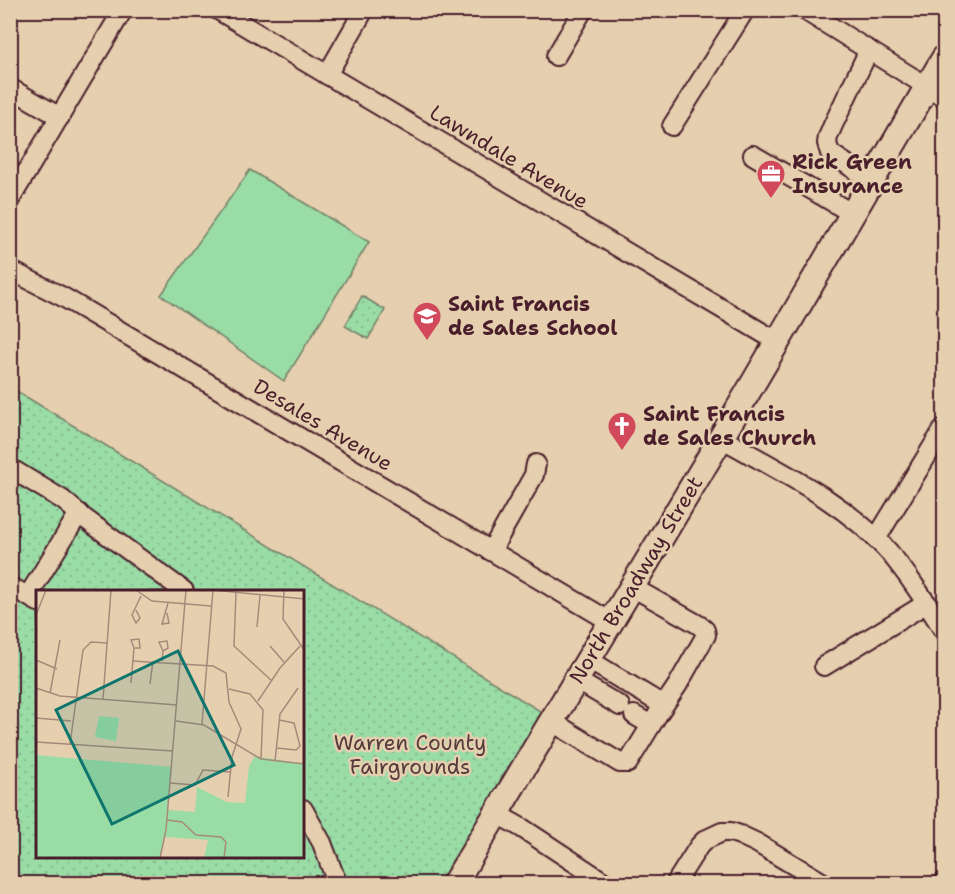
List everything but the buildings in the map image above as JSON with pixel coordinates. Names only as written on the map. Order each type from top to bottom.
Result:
[{"type":"main road","name":"North Broadway Street","points":[[454,884],[872,181],[936,92],[945,58]]},
{"type":"street","points":[[10,200],[123,10]]},
{"type":"street","name":"Lawndale Avenue","points":[[218,10],[778,342]]},
{"type":"street","points":[[327,75],[364,10]]},
{"type":"street","points":[[556,56],[583,10]]},
{"type":"street","points":[[672,126],[745,10]]},
{"type":"street","points":[[815,13],[936,92]]},
{"type":"street","points":[[869,50],[833,125],[827,143],[830,153],[872,181]]},
{"type":"street","points":[[10,88],[60,117]]},
{"type":"street","points":[[753,155],[853,214]]},
{"type":"street","name":"Desales Avenue","points":[[10,270],[63,297],[611,622]]},
{"type":"street","points":[[876,539],[945,428]]},
{"type":"street","points":[[721,438],[814,491],[853,519],[888,551],[945,631]]},
{"type":"street","points":[[491,551],[534,475],[536,464]]},
{"type":"street","points":[[10,468],[63,500],[183,590]]},
{"type":"street","points":[[38,590],[79,513]]},
{"type":"street","points":[[10,586],[33,599]]},
{"type":"street","points":[[551,721],[620,763],[628,763],[677,686],[706,635],[705,630],[632,587]]},
{"type":"street","points":[[824,666],[927,603]]},
{"type":"street","points":[[589,660],[658,702],[660,708],[655,719]]},
{"type":"street","points":[[576,680],[627,710],[655,719]]},
{"type":"street","points":[[304,811],[322,843],[336,880],[335,884]]},
{"type":"street","points":[[497,814],[607,884]]},
{"type":"street","points":[[675,884],[699,846],[705,840],[722,832],[731,832],[757,843],[825,884]]},
{"type":"green space","points":[[250,170],[369,242],[284,381],[161,295]]},
{"type":"green space","points":[[362,296],[385,310],[368,339],[345,326]]},
{"type":"green space","name":"Warren County Fairgrounds","points":[[10,387],[553,719],[454,883],[11,883]]},
{"type":"place","name":"Rick Green Insurance","points":[[771,200]]},
{"type":"place","name":"Saint Francis de Sales School","points":[[427,342]]},
{"type":"place","name":"Saint Francis de Sales Church","points":[[622,452]]}]
